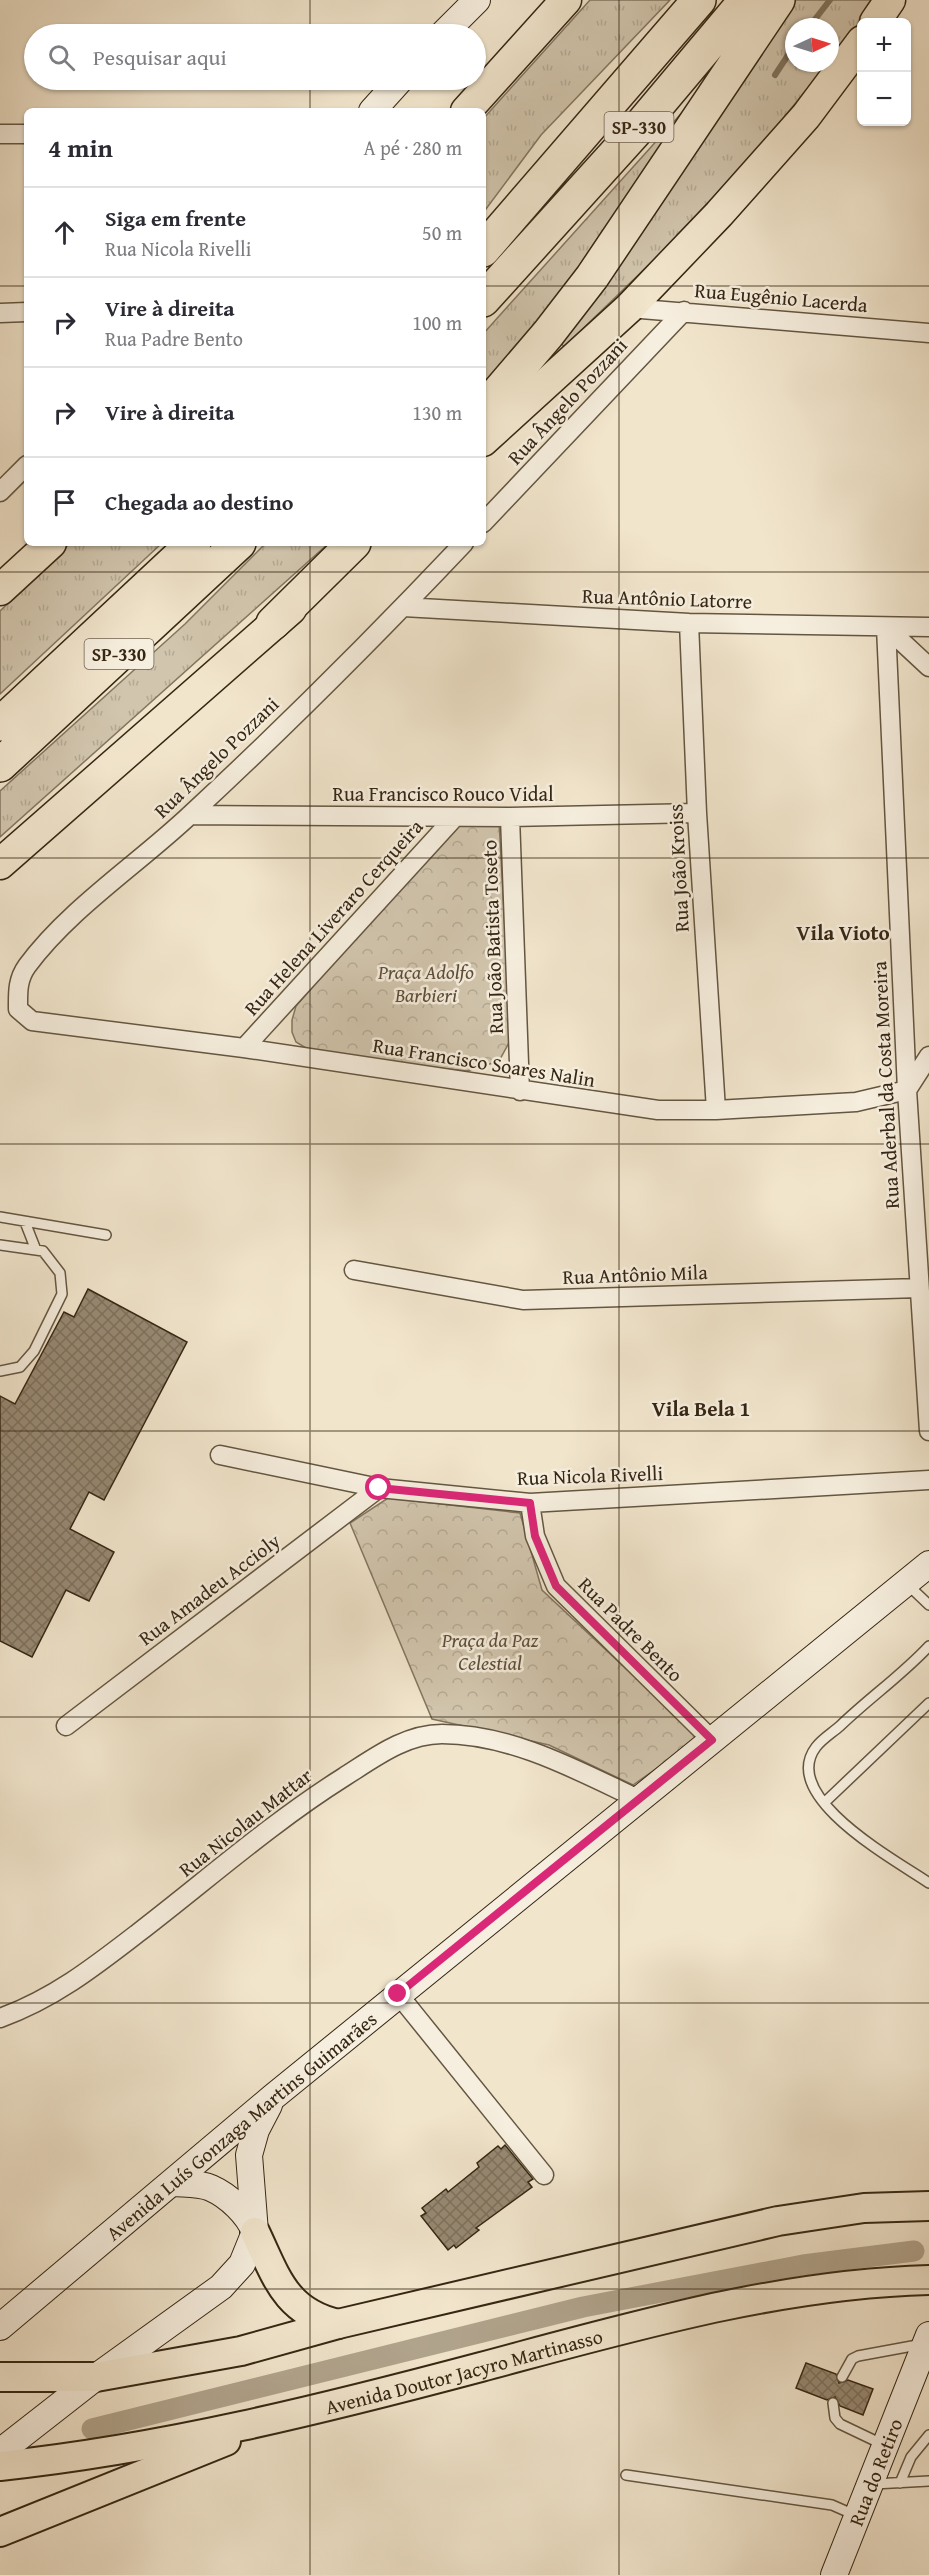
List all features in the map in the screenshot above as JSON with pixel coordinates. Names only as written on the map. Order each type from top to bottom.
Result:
[{"type":"highway","points":[[486,89],[566,0]]},
{"type":"highway","name":"SP-330","points":[[486,247],[699,0]]},
{"type":"highway","name":"SP-330","points":[[486,297],[627,141],[746,0]]},
{"type":"highway","points":[[486,406],[548,334],[592,277],[778,0]]},
{"type":"highway","points":[[878,18],[890,0]]},
{"type":"highway","points":[[486,438],[629,308],[719,214],[806,116],[857,46]]},
{"type":"highway","points":[[469,108],[485,90]]},
{"type":"highway","points":[[0,590],[48,546]]},
{"type":"highway","name":"SP-330","points":[[0,724],[192,546]]},
{"type":"highway","name":"SP-330","points":[[0,765],[236,546]]},
{"type":"highway","points":[[273,624],[351,546]]},
{"type":"highway","points":[[7,860],[364,546]]},
{"type":"main road","points":[[453,24],[477,0]]},
{"type":"main road","points":[[375,108],[391,90]]},
{"type":"main road","name":"Avenida Luís Gonzaga Martins Guimarães","points":[[0,2327],[398,1994],[928,1567]]},
{"type":"main road","points":[[0,2451],[221,2287],[242,2264],[255,2232],[249,2155],[256,2130],[273,2097]]},
{"type":"main road","points":[[173,2183],[210,2187],[243,2212],[251,2221],[290,2300],[319,2319],[338,2324]]},
{"type":"main road","points":[[0,2377],[96,2378],[241,2351],[338,2324],[818,2213],[864,2208],[929,2206]]},
{"type":"main road","name":"Avenida Doutor Jacyro Martinasso","points":[[0,2466],[81,2458],[285,2415],[436,2378],[658,2319],[777,2296],[899,2281],[929,2280]]},
{"type":"main road","name":"Rua do Retiro","points":[[834,2575],[927,2339]]},
{"type":"main road","points":[[0,2532],[164,2467],[285,2415]]},
{"type":"street","points":[[0,134],[24,134]]},
{"type":"street","name":"Rua Eugênio Lacerda","points":[[629,308],[929,333]]},
{"type":"street","name":"Rua Ângelo Pozzani","points":[[486,520],[684,311]]},
{"type":"street","points":[[0,313],[24,312]]},
{"type":"street","points":[[0,469],[24,467]]},
{"type":"street","points":[[0,492],[24,468]]},
{"type":"street","name":"Rua Ângelo Pozzani","points":[[18,1010],[18,986],[26,967],[67,923],[190,815],[403,607],[461,546]]},
{"type":"street","name":"Rua Antônio Latorre","points":[[403,607],[689,623],[929,627]]},
{"type":"street","name":"Rua João Kroiss","points":[[689,623],[697,813],[716,1110]]},
{"type":"street","points":[[886,627],[929,667]]},
{"type":"street","name":"Rua Aderbal da Costa Moreira","points":[[886,627],[907,1090],[929,1431]]},
{"type":"street","name":"Rua Francisco Rouco Vidal","points":[[190,815],[510,817],[697,813]]},
{"type":"street","name":"Rua Helena Liveraro Cerqueira","points":[[244,1048],[455,817]]},
{"type":"street","name":"Rua João Batista Toseto","points":[[510,817],[520,1091]]},
{"type":"street","name":"Rua Francisco Soares Nalin","points":[[18,1010],[32,1021],[244,1048],[658,1110],[716,1110],[856,1102],[907,1090]]},
{"type":"street","points":[[907,1090],[929,1056]]},
{"type":"street","name":"Rua Antônio Mila","points":[[354,1270],[523,1300],[919,1287]]},
{"type":"street","name":"Rua Nicola Rivelli","points":[[220,1455],[379,1488],[530,1503],[929,1480]]},
{"type":"street","name":"Rua Amadeu Accioly","points":[[66,1726],[379,1488]]},
{"type":"street","name":"Rua Padre Bento","points":[[530,1503],[535,1536],[556,1586],[712,1740]]},
{"type":"street","name":"Rua Nicolau Mattar","points":[[0,2018],[27,2008],[72,1983],[187,1895],[292,1809],[394,1745],[440,1734],[480,1737],[556,1760],[638,1799]]},
{"type":"street","points":[[398,1994],[544,2175]]},
{"type":"lane","points":[[0,1217],[106,1235]]},
{"type":"lane","points":[[25,1222],[36,1250]]},
{"type":"lane","points":[[0,1245],[43,1251],[60,1273],[62,1294],[34,1351],[20,1367],[0,1371]]},
{"type":"lane","points":[[906,1584],[929,1605]]},
{"type":"lane","points":[[929,1646],[912,1664],[863,1704],[815,1749],[808,1773],[814,1793],[842,1823],[929,1883]]},
{"type":"lane","points":[[824,1803],[929,1703]]},
{"type":"lane","points":[[842,2377],[852,2359],[858,2356],[927,2339]]},
{"type":"lane","points":[[833,2403],[835,2418],[840,2424],[885,2445]]},
{"type":"lane","points":[[900,2482],[911,2457],[929,2435]]},
{"type":"lane","points":[[626,2475],[832,2505],[857,2516]]},
{"type":"lane","points":[[869,2484],[929,2481]]},
{"type":"green space","points":[[590,0],[670,0],[541,135],[486,209],[486,116]]},
{"type":"green space","points":[[791,0],[876,0],[862,18],[857,18],[857,25],[839,49],[839,18],[785,18],[785,72],[821,72],[747,163],[693,222],[564,347],[560,342]]},
{"type":"green space","points":[[687,107],[620,214],[486,390],[486,331]]},
{"type":"green space","points":[[67,546],[159,546],[0,694],[0,611]]},
{"type":"green space","points":[[263,546],[326,546],[0,837],[0,791],[185,624]]},
{"type":"green space","name":"Praça Adolfo Barbieri","points":[[457,821],[499,821],[511,1039],[499,1061],[467,1071],[337,1057],[311,1051],[296,1042],[292,1032],[292,1020],[296,1006]]},
{"type":"green space","name":"Praça da Paz Celestial","points":[[388,1498],[520,1513],[542,1590],[700,1738],[633,1785],[549,1745],[432,1719],[350,1523]]},
{"type":"building","points":[[88,1289],[187,1342],[104,1500],[89,1492],[70,1529],[114,1552],[89,1601],[66,1590],[32,1657],[0,1641],[0,1396],[15,1404],[64,1312],[74,1317]]},
{"type":"building","points":[[505,2145],[533,2179],[528,2182],[532,2187],[476,2228],[479,2230],[456,2248],[454,2245],[448,2250],[421,2216],[426,2213],[422,2208],[446,2189],[448,2192],[479,2167],[477,2163],[498,2146],[501,2149]]},
{"type":"building","points":[[806,2363],[836,2374],[839,2383],[848,2380],[873,2389],[863,2415],[840,2406],[835,2397],[827,2400],[796,2388]]},
{"type":"waterway","points":[[816,18],[830,0]]},
{"type":"waterway","points":[[775,75],[785,60]]},
{"type":"waterway","points":[[92,2429],[583,2307],[803,2265],[914,2251]]},
{"type":"district","name":"Vila Vioto","points":[[843,932]]},
{"type":"district","name":"Vila Bela 1","points":[[701,1408]]},
{"type":"route","points":[[379,1488],[530,1503],[535,1536],[556,1586],[712,1740],[398,1994]]}]
